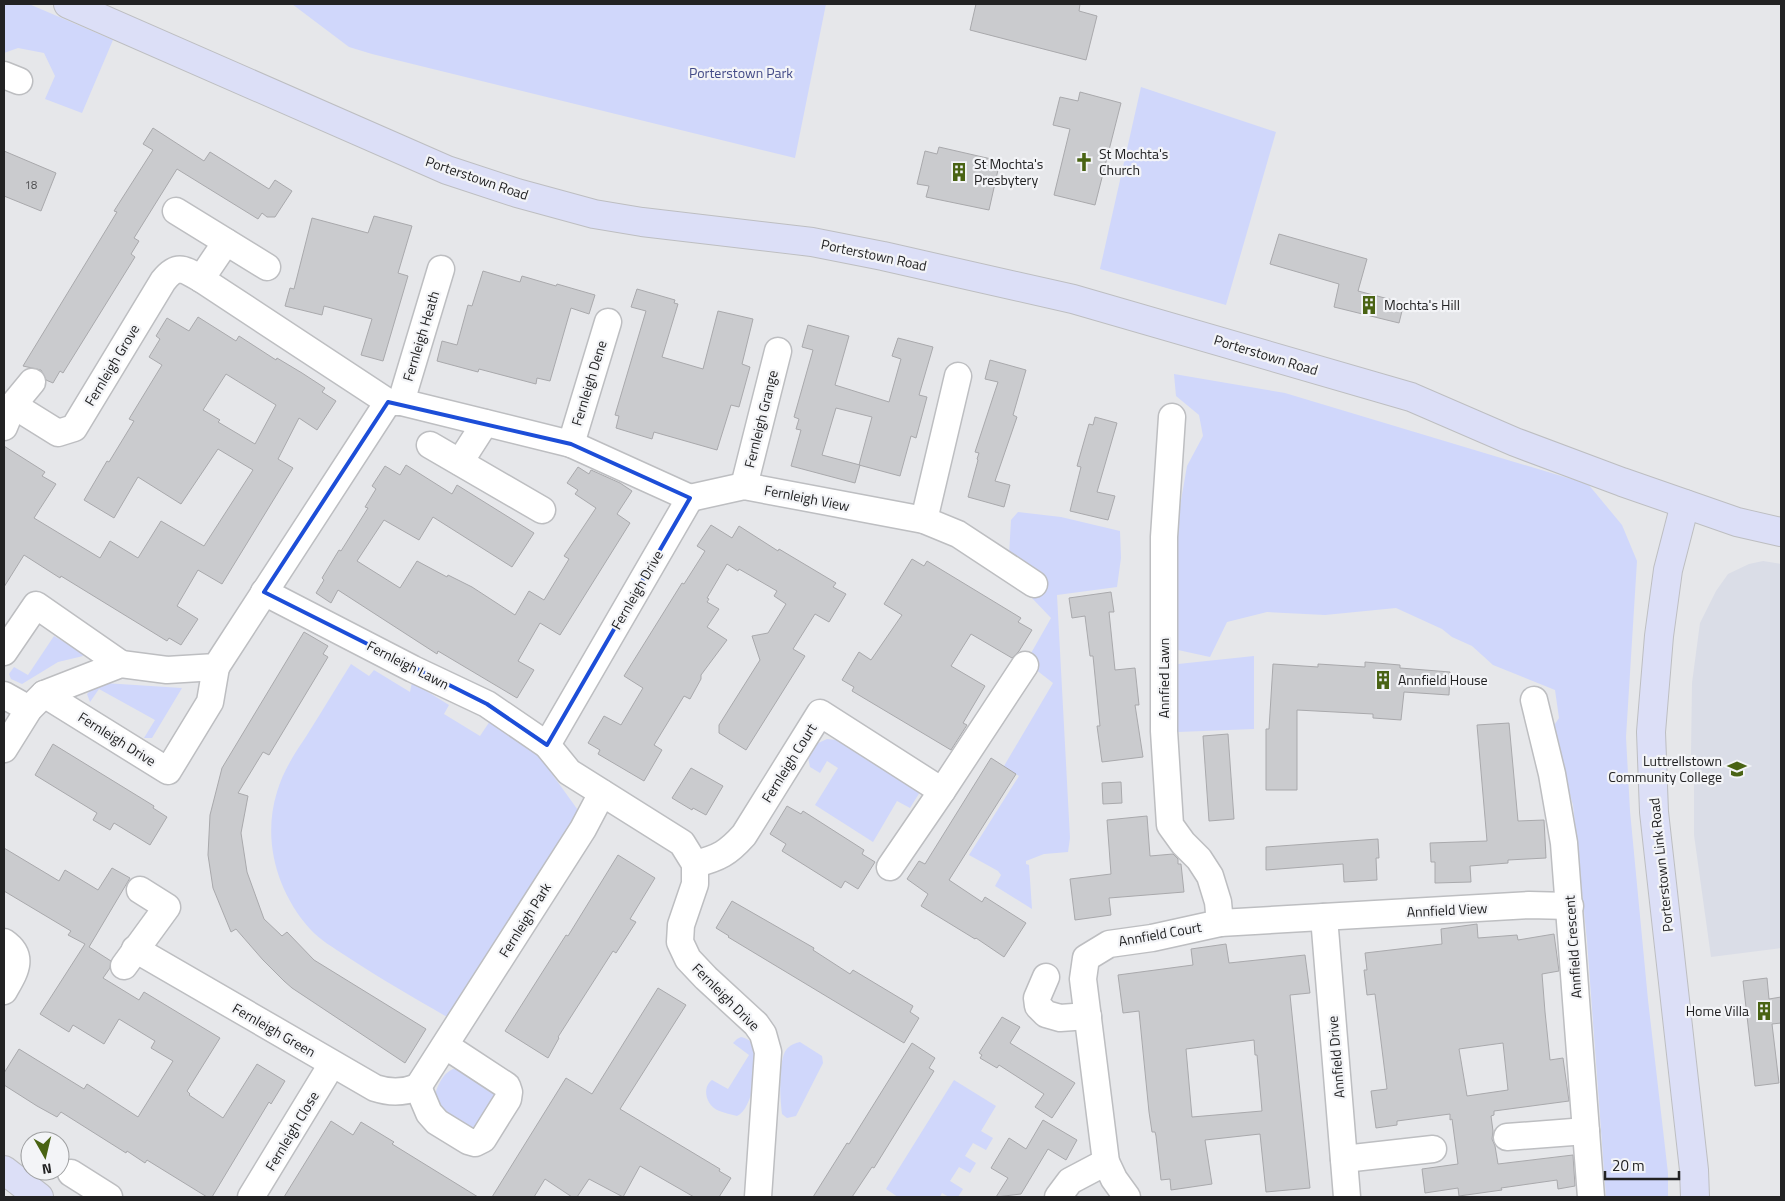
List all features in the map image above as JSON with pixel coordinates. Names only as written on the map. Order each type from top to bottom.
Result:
[{"type":"street","name":"Porterstown Road","points":[[68,4],[447,170],[517,193],[594,214],[642,222],[812,242],[1073,299],[1411,397],[1515,442],[1622,482],[1737,522],[1781,532]]},
{"type":"street","points":[[176,211],[267,267]]},
{"type":"street","points":[[202,279],[226,242]]},
{"type":"street","name":"Fernleigh Grove","points":[[32,382],[8,416],[58,433],[74,428],[169,274],[176,269],[185,270],[202,279],[395,402]]},
{"type":"street","name":"Fernleigh Heath","points":[[395,402],[442,269]]},
{"type":"street","name":"Fernleigh Dene","points":[[571,444],[608,322]]},
{"type":"street","name":"Fernleigh Grange","points":[[744,486],[778,351]]},
{"type":"street","points":[[924,520],[958,376]]},
{"type":"street","points":[[395,402],[571,444],[690,498]]},
{"type":"street","name":"Fernleigh Drive","points":[[36,701],[168,771],[210,702],[216,667],[264,592],[395,402]]},
{"type":"street","name":"Annfied Lawn","points":[[1172,417],[1164,537],[1164,730],[1170,825],[1183,844],[1199,859],[1210,876],[1218,902],[1220,923]]},
{"type":"street","points":[[460,462],[485,423]]},
{"type":"street","points":[[430,445],[542,510]]},
{"type":"street","name":"Fernleigh View","points":[[690,498],[744,486],[924,520],[958,534],[1034,584]]},
{"type":"street","name":"Fernleigh Drive","points":[[547,745],[690,498]]},
{"type":"street","name":"Porterstown Link Road","points":[[1685,504],[1668,570],[1659,636],[1651,732],[1654,812],[1694,1170],[1695,1197]]},
{"type":"street","name":"Fernleigh Lawn","points":[[264,592],[487,704],[547,745]]},
{"type":"street","points":[[4,652],[36,605],[121,664],[166,670],[216,667]]},
{"type":"street","points":[[4,749],[36,701],[121,664]]},
{"type":"street","points":[[890,867],[1025,665]]},
{"type":"street","points":[[4,695],[36,701]]},
{"type":"street","name":"Annfield Crescent","points":[[1534,700],[1552,774],[1563,834],[1591,1197]]},
{"type":"street","name":"Fernleigh Court","points":[[695,864],[715,859],[728,852],[744,835],[820,714],[942,791]]},
{"type":"street","points":[[547,745],[569,772],[682,843],[695,864]]},
{"type":"street","name":"Fernleigh Park","points":[[418,1087],[583,829],[602,793]]},
{"type":"street","name":"Fernleigh Drive","points":[[695,864],[695,884],[681,925],[680,942],[688,959],[756,1024],[762,1034],[768,1052],[758,1197]]},
{"type":"street","name":"Fernleigh Green","points":[[140,890],[167,907],[130,958],[375,1088],[385,1091],[408,1091],[418,1087]]},
{"type":"street","name":"Annfield View","points":[[1324,917],[1529,905],[1570,906]]},
{"type":"street","name":"Annfield Court","points":[[1127,1197],[1114,1179],[1106,1162],[1083,979],[1086,958],[1109,944],[1152,938],[1220,923],[1324,917]]},
{"type":"street","name":"Annfield Drive","points":[[1324,917],[1348,1197]]},
{"type":"street","points":[[4,942],[10,946],[17,957],[16,967],[4,991]]},
{"type":"street","points":[[1046,978],[1037,998],[1038,1006],[1046,1014],[1060,1018],[1088,1016]]},
{"type":"street","points":[[418,1087],[429,1113],[436,1122],[468,1141],[475,1143],[483,1139],[508,1099],[509,1092],[507,1086],[446,1046]]},
{"type":"street","name":"Fernleigh Close","points":[[251,1197],[332,1064]]},
{"type":"street","points":[[1506,1137],[1586,1131]]},
{"type":"street","points":[[1344,1159],[1433,1149]]},
{"type":"street","points":[[1058,1197],[1070,1181],[1106,1162]]},
{"type":"street","points":[[4,1170],[39,1197]]},
{"type":"street","points":[[71,1173],[109,1197]]},
{"type":"highlighted area","points":[[388,402],[571,444],[690,498],[547,745],[487,704],[264,592]]},
{"type":"shaded area","name":"Luttrellstown Community College","points":[[1763,561],[1781,564],[1781,948],[1711,957],[1694,835],[1694,782],[1691,755],[1692,683],[1700,623],[1716,591],[1728,574],[1749,564]]},
{"type":"green space","points":[[4,4],[29,4],[113,40],[82,113],[45,99],[55,76],[44,53],[18,48],[4,53]]},
{"type":"green space","name":"Porterstown Park","points":[[292,4],[826,4],[795,158],[349,47]]},
{"type":"green space","points":[[1141,87],[1276,132],[1226,305],[1100,269]]},
{"type":"green space","points":[[1174,374],[1285,393],[1588,484],[1622,525],[1637,561],[1626,737],[1630,811],[1648,1000],[1668,1173],[1668,1197],[1606,1197],[1587,941],[1573,805],[1551,730],[1559,718],[1555,690],[1493,665],[1472,646],[1452,637],[1442,629],[1396,608],[1325,615],[1267,612],[1227,622],[1210,657],[1178,650],[1168,547],[1179,512],[1187,466],[1203,436],[1199,415],[1176,396]]},
{"type":"green space","points":[[1018,512],[1061,517],[1120,531],[1121,558],[1117,587],[1057,595],[1070,838],[1068,852],[1044,854],[1026,861],[1026,864],[1029,865],[1032,909],[995,886],[1001,875],[998,871],[969,855],[1019,776],[1004,766],[1053,683],[1026,662],[1051,618],[1008,573],[1011,520]]},
{"type":"green space","points":[[54,636],[81,652],[83,656],[58,662],[22,684],[11,679],[9,674],[14,667],[28,675]]},
{"type":"green space","points":[[1254,656],[1254,729],[1178,732],[1178,664]]},
{"type":"green space","points":[[351,664],[369,676],[374,670],[410,692],[412,682],[449,705],[444,714],[480,736],[494,715],[540,749],[552,774],[580,813],[447,1017],[358,964],[327,944],[314,933],[298,914],[289,899],[276,865],[272,847],[271,828],[277,792],[294,755]]},
{"type":"green space","points":[[104,683],[182,688],[152,738],[144,738],[155,720],[99,689],[90,702],[87,694],[95,686]]},
{"type":"green space","points":[[827,739],[836,740],[920,792],[910,808],[897,801],[873,842],[815,805],[838,768],[827,761],[820,773],[810,767],[808,757],[814,745]]},
{"type":"green space","points":[[741,1037],[749,1040],[754,1046],[756,1062],[751,1095],[743,1112],[737,1116],[714,1108],[707,1098],[706,1090],[712,1080],[728,1089],[749,1055],[733,1043]]},
{"type":"green space","points":[[800,1042],[822,1056],[823,1063],[796,1116],[787,1118],[782,1114],[781,1107],[780,1081],[783,1056],[789,1047]]},
{"type":"green space","points":[[453,1069],[457,1069],[500,1095],[472,1131],[445,1113],[437,1101],[436,1094],[439,1083]]},
{"type":"green space","points":[[954,1080],[996,1106],[981,1131],[993,1138],[986,1150],[973,1143],[965,1156],[976,1163],[970,1173],[959,1167],[950,1181],[963,1189],[958,1197],[949,1197],[942,1193],[940,1197],[898,1197],[886,1189]]},
{"type":"building","points":[[976,4],[1080,4],[1079,11],[1097,16],[1086,60],[970,30]]},
{"type":"building","name":"St Mochta's Church","points":[[1080,92],[1121,103],[1095,205],[1054,195],[1070,129],[1053,125],[1060,97],[1078,101]]},
{"type":"building","points":[[153,128],[204,161],[210,152],[269,189],[275,180],[292,191],[275,217],[267,217],[262,213],[258,219],[177,169],[134,238],[139,241],[131,254],[135,257],[63,373],[60,371],[53,383],[46,380],[41,370],[23,366],[117,212],[114,211],[153,150],[143,144]]},
{"type":"building","name":"St Mochta's Presbytery","points":[[939,147],[1000,161],[989,210],[926,197],[929,186],[917,184],[925,151],[937,154]]},
{"type":"building","points":[[4,151],[56,173],[41,211],[4,196]]},
{"type":"building","points":[[374,216],[412,226],[398,273],[408,276],[383,361],[361,355],[372,319],[324,306],[322,315],[285,306],[290,288],[294,289],[312,218],[368,233]]},
{"type":"building","points":[[1279,234],[1367,259],[1358,291],[1404,303],[1399,323],[1334,307],[1339,284],[1270,264]]},
{"type":"building","points":[[483,271],[520,282],[522,276],[595,295],[589,314],[571,308],[550,381],[537,378],[536,384],[479,369],[478,372],[437,361],[442,341],[457,345],[468,305],[472,306]]},
{"type":"building","points":[[637,289],[675,300],[674,303],[678,304],[662,357],[703,369],[718,311],[753,319],[742,364],[750,367],[739,407],[731,405],[717,450],[654,432],[652,439],[616,428],[619,416],[615,415],[646,311],[631,307]]},
{"type":"building","points":[[198,317],[236,341],[239,336],[325,388],[322,392],[336,401],[317,430],[299,418],[278,459],[293,468],[222,584],[198,570],[177,606],[198,619],[181,645],[169,638],[167,641],[24,555],[4,587],[4,446],[45,472],[42,476],[56,484],[34,518],[100,558],[110,541],[138,558],[161,521],[204,546],[253,470],[218,449],[181,504],[138,477],[114,518],[84,500],[134,421],[129,419],[162,365],[149,357],[160,339],[156,336],[167,318],[189,331]],"holes":[[[226,374],[276,405],[255,444],[218,422],[220,420],[203,410]]]},
{"type":"building","points":[[808,325],[849,336],[835,385],[889,402],[901,359],[892,356],[898,338],[933,347],[919,395],[927,397],[916,438],[911,436],[900,476],[860,465],[855,483],[791,466],[801,430],[796,429],[799,419],[794,417],[813,350],[802,347]],"holes":[[[836,408],[872,417],[859,465],[822,455]]]},
{"type":"building","points":[[990,360],[1026,370],[1013,415],[1017,417],[995,481],[1010,485],[1004,507],[968,497],[978,460],[979,453],[975,452],[998,382],[985,379]]},
{"type":"building","points":[[1095,417],[1117,423],[1097,492],[1115,496],[1108,520],[1070,511],[1081,467],[1077,466],[1089,424],[1093,425]]},
{"type":"building","points":[[406,465],[452,494],[457,485],[534,533],[512,567],[433,517],[419,540],[384,520],[357,561],[400,588],[417,561],[447,577],[448,575],[472,587],[515,615],[529,591],[544,600],[569,559],[564,556],[596,508],[575,494],[578,490],[567,483],[578,467],[589,474],[591,470],[620,483],[632,491],[617,514],[630,523],[560,635],[540,623],[518,661],[534,670],[517,698],[438,651],[437,654],[338,590],[331,603],[316,593],[324,580],[322,578],[339,550],[341,551],[368,508],[365,507],[376,489],[372,486],[385,466],[400,475]]},
{"type":"building","points":[[711,525],[732,538],[739,526],[778,551],[779,549],[836,583],[833,587],[846,594],[829,622],[815,614],[793,649],[805,656],[746,750],[719,733],[719,725],[760,660],[752,636],[768,633],[786,604],[774,596],[777,591],[727,564],[707,598],[709,599],[707,602],[719,609],[707,627],[727,640],[701,675],[701,679],[690,699],[684,696],[654,745],[662,750],[644,781],[598,754],[600,750],[588,743],[604,716],[621,725],[643,688],[624,676],[682,583],[684,584],[705,551],[697,546]]},
{"type":"building","points":[[912,559],[924,566],[927,561],[1021,618],[1018,622],[1032,630],[1019,651],[1012,658],[971,634],[951,666],[985,686],[963,723],[967,725],[951,750],[852,691],[854,687],[842,680],[859,652],[871,660],[902,615],[884,604]]},
{"type":"building","points":[[1111,592],[1114,612],[1109,612],[1115,670],[1135,668],[1139,705],[1135,705],[1143,757],[1102,762],[1097,726],[1100,726],[1093,656],[1090,656],[1085,616],[1072,618],[1069,598]]},
{"type":"building","points":[[304,632],[328,646],[323,654],[328,657],[269,755],[263,752],[238,793],[248,796],[241,833],[247,872],[264,919],[282,936],[287,932],[314,960],[426,1029],[405,1063],[284,981],[236,929],[231,932],[213,888],[208,855],[210,815],[222,768]]},
{"type":"building","points":[[1365,662],[1400,665],[1400,668],[1450,672],[1449,695],[1404,692],[1401,720],[1373,718],[1373,714],[1297,710],[1297,790],[1266,790],[1266,729],[1269,729],[1273,664],[1318,667],[1318,664],[1365,667]]},
{"type":"building","points":[[1509,723],[1518,821],[1544,820],[1546,858],[1508,860],[1508,863],[1470,866],[1471,882],[1435,883],[1435,862],[1431,862],[1430,843],[1487,841],[1477,725]]},
{"type":"building","points":[[1228,734],[1234,819],[1209,821],[1203,736]]},
{"type":"building","points":[[53,744],[154,806],[153,808],[167,817],[150,845],[114,823],[110,830],[93,820],[97,813],[35,775]]},
{"type":"building","points":[[991,758],[1016,774],[949,880],[982,902],[985,897],[1026,923],[1004,957],[976,938],[921,906],[928,894],[907,879],[919,861],[925,864]]},
{"type":"building","points":[[691,768],[723,786],[706,815],[693,808],[692,810],[672,798]]},
{"type":"building","points":[[1121,782],[1122,803],[1103,804],[1102,783]]},
{"type":"building","points":[[787,806],[801,814],[803,811],[864,850],[862,854],[875,862],[858,889],[845,881],[841,888],[782,851],[786,844],[770,834]]},
{"type":"building","points":[[1147,816],[1150,856],[1173,854],[1178,859],[1178,864],[1181,864],[1184,892],[1109,898],[1111,915],[1075,920],[1070,879],[1111,874],[1107,820]]},
{"type":"building","points":[[1378,839],[1379,858],[1376,858],[1377,880],[1344,882],[1343,864],[1266,870],[1266,847]]},
{"type":"building","points":[[4,848],[59,881],[65,870],[98,890],[112,868],[130,878],[89,947],[111,961],[110,968],[103,978],[139,1000],[144,992],[220,1038],[187,1091],[189,1095],[223,1118],[257,1064],[285,1081],[271,1104],[269,1102],[212,1197],[207,1197],[147,1160],[145,1163],[127,1151],[126,1153],[61,1112],[57,1117],[4,1085],[4,1073],[19,1049],[84,1089],[87,1084],[138,1117],[173,1061],[151,1048],[155,1041],[119,1019],[104,1044],[73,1025],[69,1032],[40,1014],[85,944],[68,935],[71,931],[4,891]]},
{"type":"building","points":[[618,855],[655,878],[630,919],[636,922],[616,953],[613,951],[558,1037],[548,1058],[505,1031],[566,935],[568,936]]},
{"type":"building","points":[[732,901],[814,948],[813,950],[850,974],[853,970],[913,1006],[910,1012],[919,1018],[904,1043],[716,928]]},
{"type":"building","points":[[1477,924],[1478,938],[1517,935],[1518,940],[1554,934],[1559,971],[1542,974],[1545,1012],[1550,1060],[1563,1058],[1569,1101],[1494,1111],[1494,1115],[1491,1116],[1492,1139],[1498,1164],[1573,1155],[1575,1186],[1558,1189],[1557,1180],[1459,1196],[1458,1188],[1425,1193],[1422,1169],[1458,1164],[1450,1114],[1397,1121],[1397,1125],[1376,1128],[1371,1091],[1387,1089],[1375,994],[1367,995],[1364,970],[1367,970],[1365,953],[1442,944],[1441,929]],"holes":[[[1503,1043],[1508,1090],[1467,1096],[1459,1049]]]},
{"type":"building","points":[[1226,944],[1229,963],[1305,955],[1310,993],[1290,995],[1310,1188],[1266,1192],[1260,1134],[1205,1140],[1212,1184],[1171,1190],[1170,1179],[1161,1180],[1156,1136],[1155,1132],[1152,1132],[1149,1112],[1139,1011],[1123,1013],[1118,975],[1193,965],[1191,949]],"holes":[[[1254,1040],[1255,1055],[1257,1055],[1262,1111],[1192,1117],[1186,1049]]]},
{"type":"building","name":"Home Villa","points":[[1767,978],[1769,999],[1781,997],[1781,1023],[1772,1024],[1779,1083],[1755,1086],[1743,981]]},
{"type":"building","points":[[658,988],[686,1005],[620,1109],[720,1169],[719,1171],[731,1178],[719,1197],[694,1197],[640,1166],[623,1197],[589,1179],[577,1197],[572,1197],[545,1179],[534,1197],[492,1197],[566,1078],[592,1094]]},
{"type":"building","points":[[1002,1017],[1020,1027],[1010,1043],[1075,1083],[1052,1118],[1035,1107],[1044,1094],[999,1065],[997,1068],[980,1058],[982,1055],[979,1053]]},
{"type":"building","points":[[912,1043],[935,1058],[929,1068],[934,1071],[874,1168],[872,1167],[852,1197],[813,1197],[847,1143],[849,1144]]},
{"type":"building","points":[[1043,1120],[1077,1140],[1066,1160],[1048,1149],[1021,1194],[996,1197],[1008,1178],[991,1168],[1009,1138],[1026,1149]]},
{"type":"building","points":[[331,1121],[353,1135],[361,1122],[394,1142],[392,1144],[478,1197],[284,1197]]},
{"type":"place","name":"St Mochta's Church","points":[[1084,162]]},
{"type":"place","name":"St Mochta's Presbytery","points":[[959,172]]},
{"type":"place","name":"Mochta's Hill","points":[[1369,305]]},
{"type":"place","name":"Annfield House","points":[[1383,680]]},
{"type":"place","name":"Luttrellstown Community College","points":[[1737,769]]},
{"type":"place","name":"Home Villa","points":[[1764,1011]]}]
